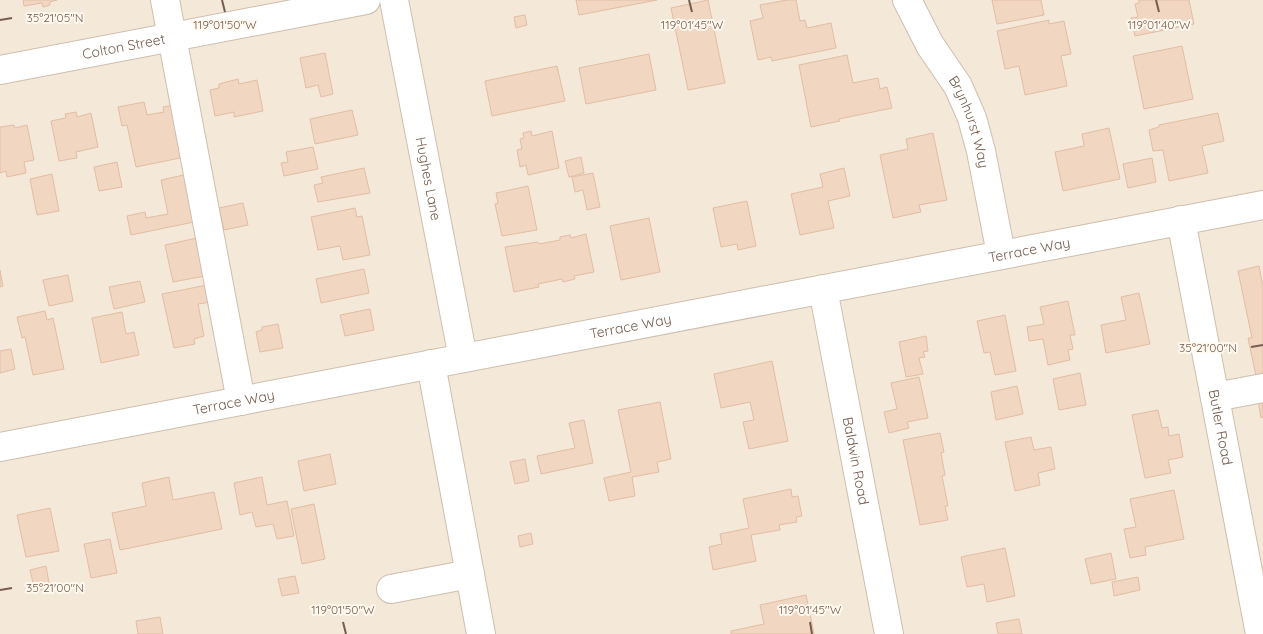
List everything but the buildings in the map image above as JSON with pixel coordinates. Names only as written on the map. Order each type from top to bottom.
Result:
[{"type":"street","points":[[165,0],[241,401]]},
{"type":"street","name":"Colton Street","points":[[0,70],[366,0]]},
{"type":"street","name":"Hughes Lane","points":[[394,0],[463,358]]},
{"type":"street","name":"Brynhurst Way","points":[[907,0],[930,45],[958,86],[972,118],[981,151],[1002,254]]},
{"type":"street","name":"Terrace Way","points":[[0,447],[1263,205]]},
{"type":"street","name":"Butler Road","points":[[1181,220],[1215,397],[1257,577],[1260,634]]},
{"type":"street","name":"Baldwin Road","points":[[823,289],[889,634]]},
{"type":"street","points":[[431,364],[481,634]]},
{"type":"street","points":[[1215,397],[1263,388]]},
{"type":"street","points":[[392,589],[470,574]]},
{"type":"shaded area","points":[[0,0],[1263,0],[1263,634],[0,634]]}]
